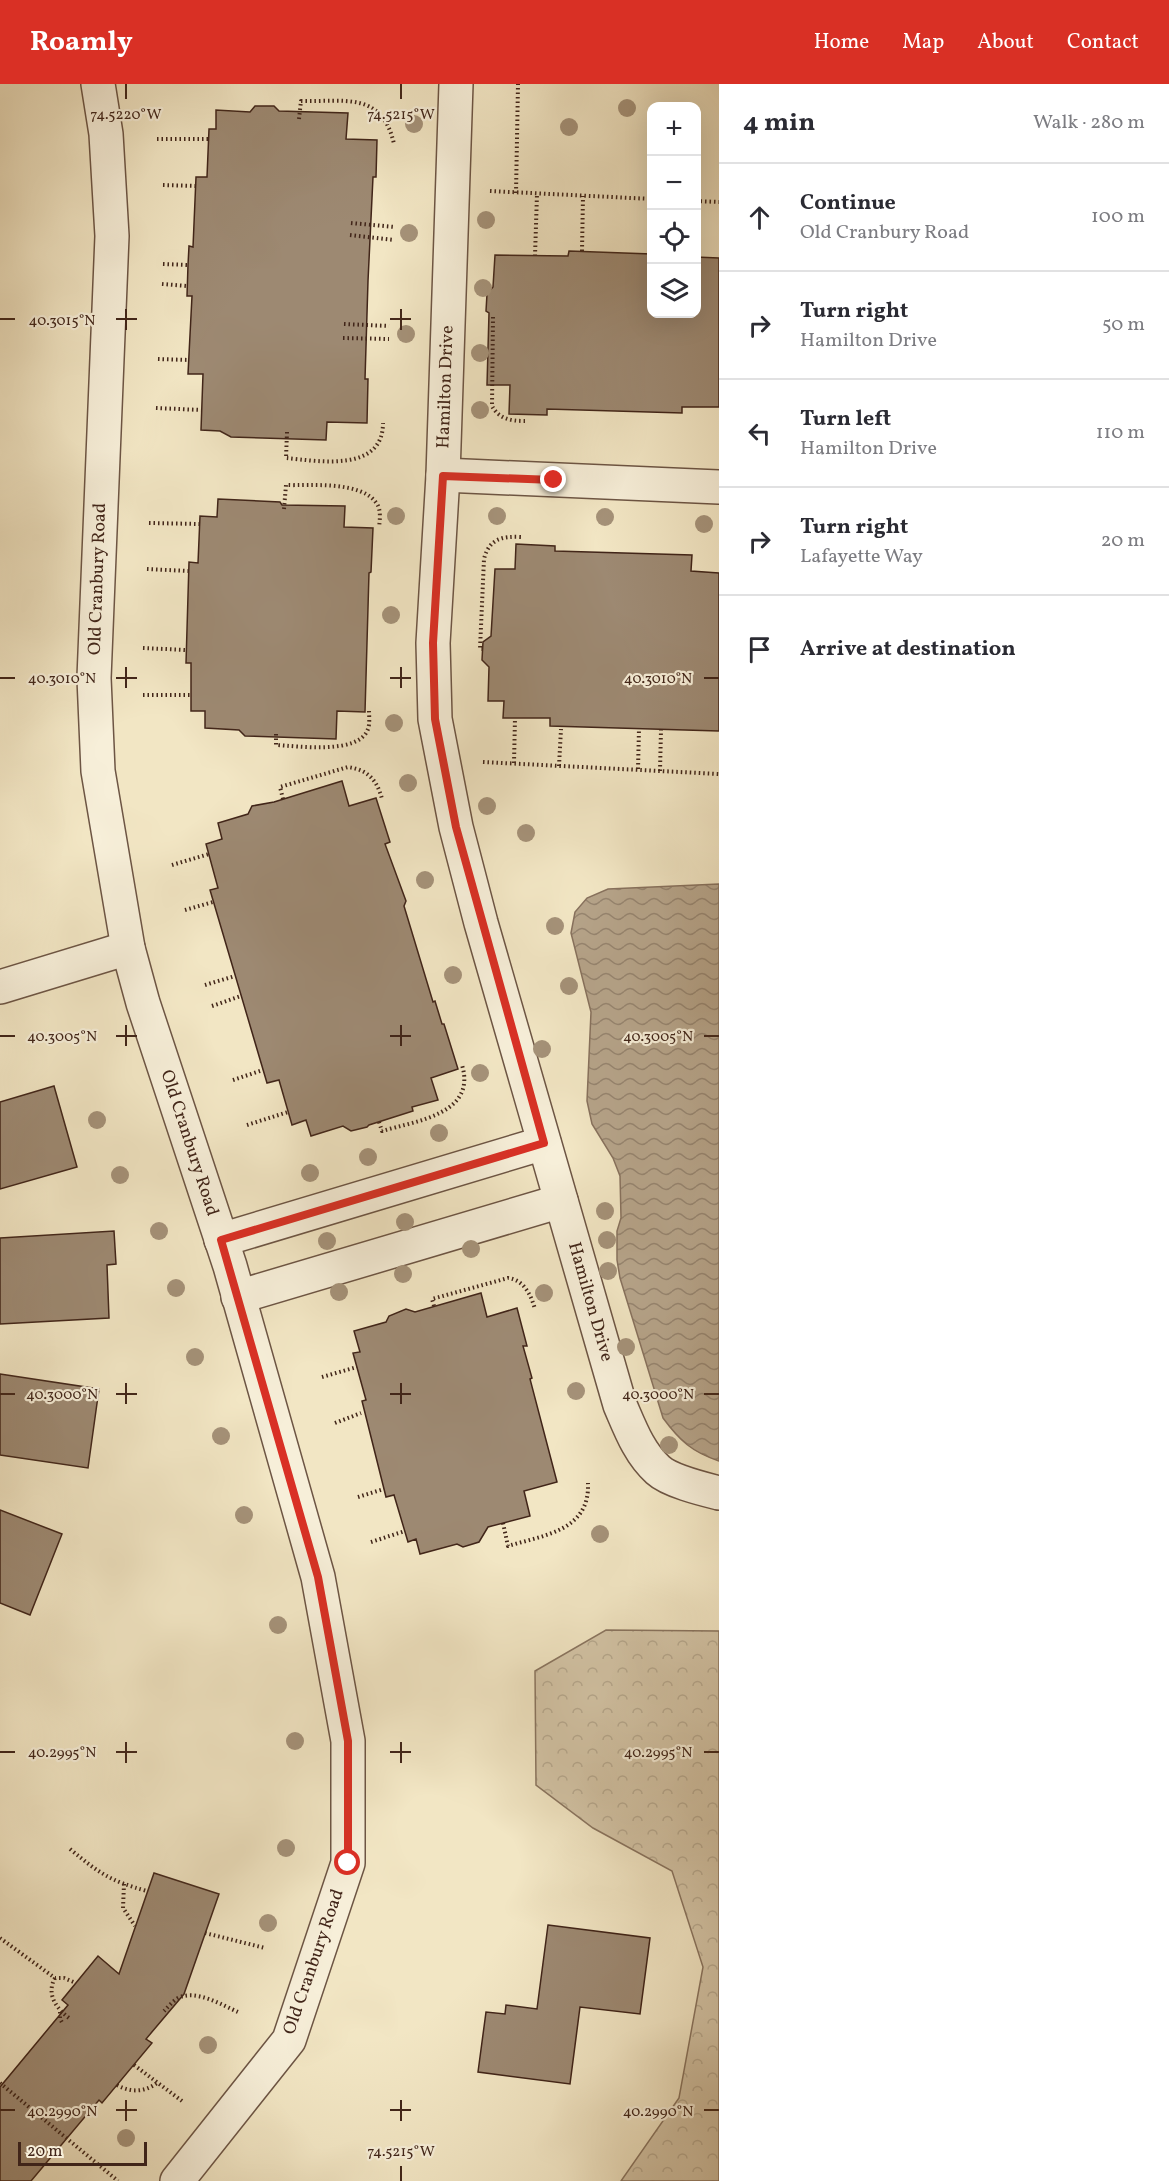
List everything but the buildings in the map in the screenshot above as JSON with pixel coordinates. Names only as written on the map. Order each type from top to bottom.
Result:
[{"type":"street","name":"Old Cranbury Road","points":[[98,84],[106,134],[112,236],[94,678],[99,771],[128,948],[147,1014],[221,1240],[318,1577],[348,1741],[348,1863],[289,2040],[177,2181]]},
{"type":"street","name":"Hamilton Drive","points":[[456,84],[443,476],[433,643],[435,719],[456,827],[620,1406],[639,1446],[659,1471],[695,1488],[719,1493]]},
{"type":"street","points":[[443,476],[719,487]]},
{"type":"street","points":[[0,987],[128,948]]},
{"type":"street","points":[[221,1240],[544,1143]]},
{"type":"street","points":[[238,1297],[561,1201]]},
{"type":"path","points":[[516,193],[518,84]]},
{"type":"path","points":[[299,119],[301,101],[363,103],[377,109],[383,116],[389,125],[394,144]]},
{"type":"path","points":[[157,139],[209,140]]},
{"type":"path","points":[[163,185],[196,186]]},
{"type":"path","points":[[487,191],[647,199]]},
{"type":"path","points":[[535,256],[537,194]]},
{"type":"path","points":[[582,251],[584,196]]},
{"type":"path","points":[[701,201],[719,202]]},
{"type":"path","points":[[351,223],[395,227]]},
{"type":"path","points":[[350,236],[394,240]]},
{"type":"path","points":[[163,264],[188,265]]},
{"type":"path","points":[[162,284],[187,286]]},
{"type":"path","points":[[494,317],[492,406],[496,413],[506,419],[525,421]]},
{"type":"path","points":[[344,324],[389,326]]},
{"type":"path","points":[[343,338],[389,339]]},
{"type":"path","points":[[158,359],[189,360]]},
{"type":"path","points":[[156,408],[201,410]]},
{"type":"path","points":[[287,432],[286,458],[348,460],[360,458],[375,447],[383,431],[383,423]]},
{"type":"path","points":[[284,509],[286,486],[332,486],[355,489],[377,503],[379,527]]},
{"type":"path","points":[[149,524],[200,524]]},
{"type":"path","points":[[483,649],[480,649],[486,550],[504,536],[521,537]]},
{"type":"path","points":[[147,569],[188,571]]},
{"type":"path","points":[[144,648],[186,650]]},
{"type":"path","points":[[143,695],[191,695]]},
{"type":"path","points":[[276,734],[276,745],[334,746],[356,743],[368,729],[369,710]]},
{"type":"path","points":[[514,764],[515,718]]},
{"type":"path","points":[[559,766],[561,729]]},
{"type":"path","points":[[638,769],[639,729]]},
{"type":"path","points":[[660,771],[661,730]]},
{"type":"path","points":[[480,761],[719,774]]},
{"type":"path","points":[[283,799],[279,787],[348,767],[360,768],[374,778],[382,799]]},
{"type":"path","points":[[172,865],[209,854]]},
{"type":"path","points":[[185,910],[213,902]]},
{"type":"path","points":[[205,985],[235,976]]},
{"type":"path","points":[[212,1006],[241,996]]},
{"type":"path","points":[[379,1122],[382,1131],[446,1110],[462,1094],[465,1074],[462,1065]]},
{"type":"path","points":[[233,1080],[263,1070]]},
{"type":"path","points":[[247,1125],[288,1112]]},
{"type":"path","points":[[434,1306],[432,1299],[508,1278],[514,1279],[525,1287],[535,1310]]},
{"type":"path","points":[[322,1377],[357,1367]]},
{"type":"path","points":[[336,1423],[361,1413]]},
{"type":"path","points":[[503,1523],[508,1546],[567,1527],[586,1506],[588,1483]]},
{"type":"path","points":[[358,1497],[384,1489]]},
{"type":"path","points":[[371,1542],[405,1531]]},
{"type":"path","points":[[70,1849],[102,1875],[147,1891]]},
{"type":"path","points":[[124,1884],[123,1908],[135,1926]]},
{"type":"path","points":[[206,1933],[265,1948]]},
{"type":"path","points":[[0,1938],[55,1978],[64,1978],[76,1983]]},
{"type":"path","points":[[55,1978],[51,1995],[60,2011],[69,2018]]},
{"type":"path","points":[[164,2011],[178,1998],[187,1995],[200,1996],[238,2012]]},
{"type":"path","points":[[60,2011],[63,2025]]},
{"type":"path","points":[[134,2065],[182,2101]]},
{"type":"path","points":[[0,2082],[118,2181]]},
{"type":"path","points":[[117,2085],[130,2090],[141,2090],[157,2082]]},
{"type":"path","points":[[52,2137],[56,2127]]},
{"type":"green space","points":[[606,1630],[719,1631],[719,2181],[621,2181],[679,2098],[703,1967],[672,1871],[593,1828],[536,1785],[535,1671]]},
{"type":"water","points":[[719,884],[719,1461],[687,1445],[663,1418],[620,1278],[617,1260],[617,1231],[621,1218],[620,1176],[613,1158],[592,1124],[587,1101],[591,1012],[571,933],[575,912],[587,898],[608,889]]},
{"type":"route","points":[[348,1863],[348,1741],[318,1577],[221,1240],[544,1143],[456,827],[435,719],[433,643],[443,476],[554,480]]}]
